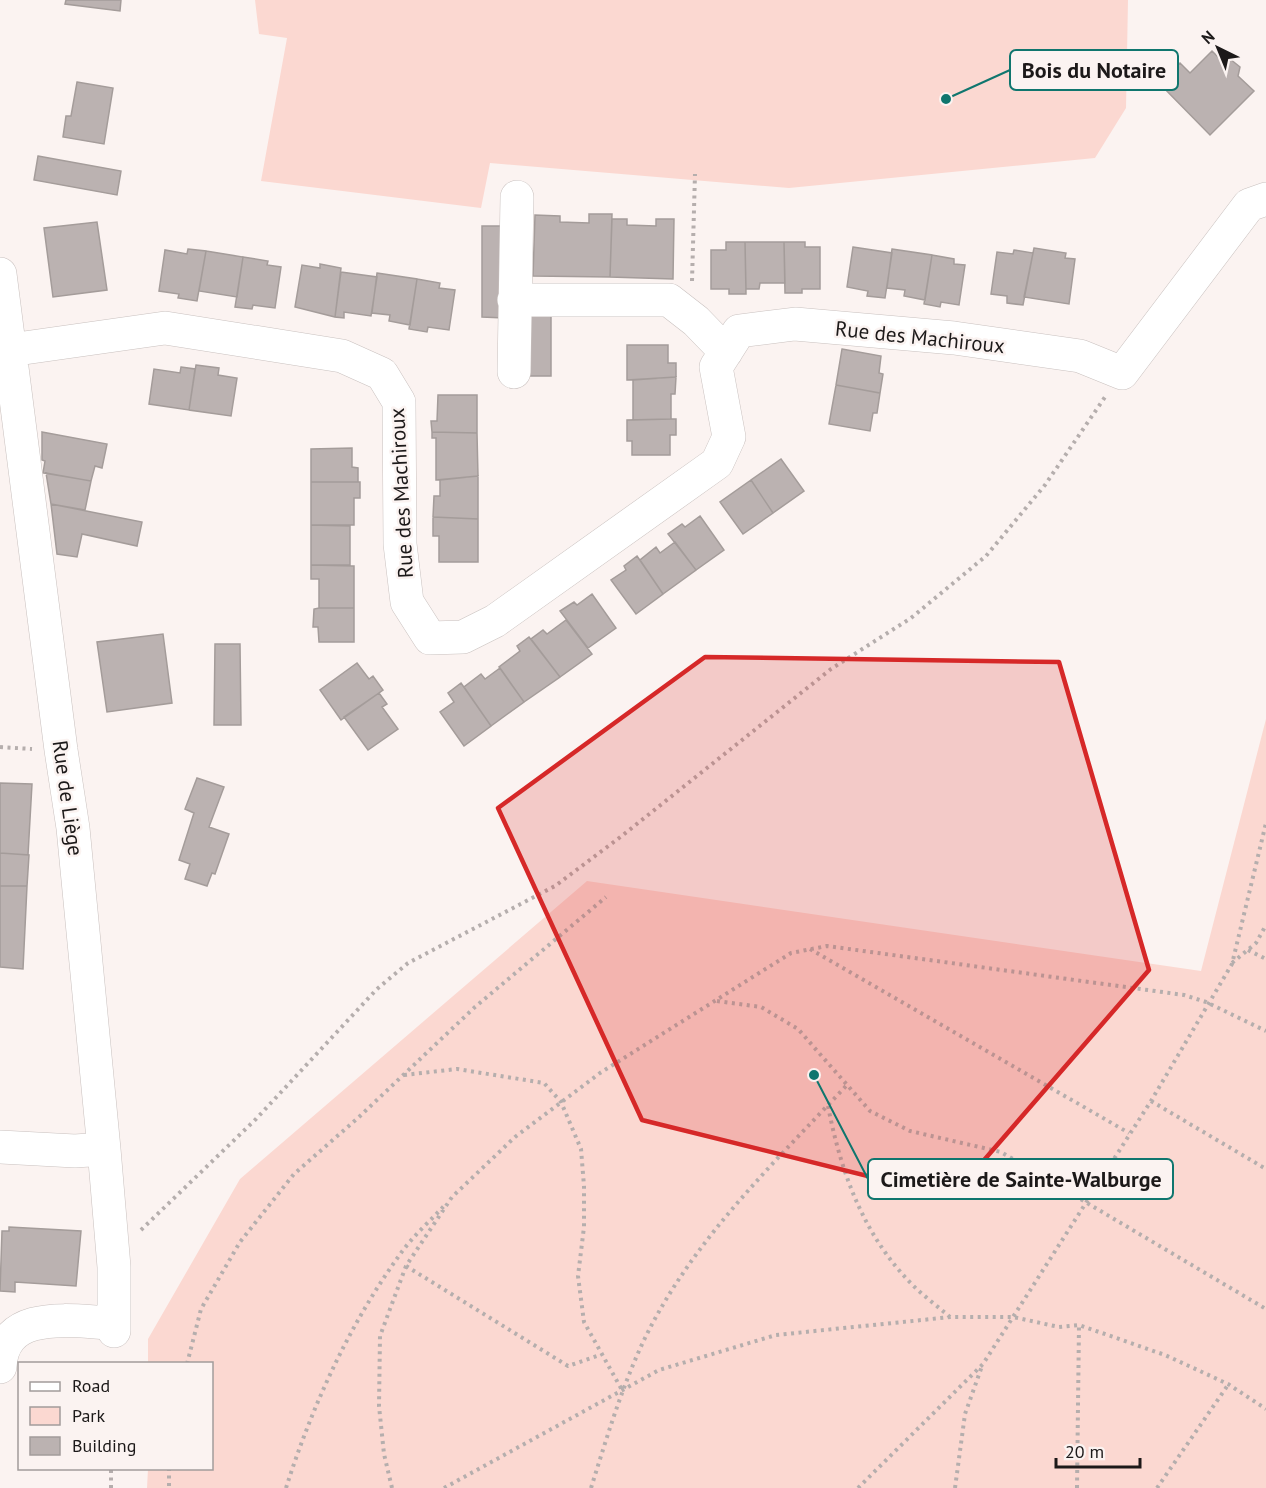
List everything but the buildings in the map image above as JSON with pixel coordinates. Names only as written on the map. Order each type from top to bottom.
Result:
[{"type":"street","points":[[514,372],[517,197]]},
{"type":"street","points":[[1122,373],[1249,205],[1266,199]]},
{"type":"street","name":"Rue de Liège","points":[[0,274],[10,350],[8,409],[74,828],[113,1254],[114,1327],[42,1320],[29,1325],[7,1342],[0,1367]]},
{"type":"street","points":[[514,300],[669,300],[692,318],[726,352]]},
{"type":"street","name":"Rue des Machiroux","points":[[10,350],[165,328],[342,356],[382,374],[399,402],[400,544],[407,602],[430,638],[463,637],[495,621],[717,464],[729,437],[716,367],[739,331],[795,324],[954,338],[1080,356],[1122,373]]},
{"type":"street","points":[[0,1147],[75,1151],[104,1149]]},
{"type":"path","points":[[692,318],[695,174]]},
{"type":"path","points":[[113,1254],[186,1188],[256,1119],[377,989],[408,963],[555,886],[623,836],[831,669],[911,618],[986,556],[1045,485],[1122,373]]},
{"type":"path","points":[[858,1488],[983,1364],[1151,1101],[1232,964],[1266,823]]},
{"type":"path","points":[[188,1362],[201,1309],[240,1242],[294,1174],[475,1007],[606,897]]},
{"type":"path","points":[[1232,964],[1256,943],[1266,925]]},
{"type":"path","points":[[286,1488],[322,1390],[358,1322],[401,1253],[452,1197],[515,1137],[600,1073],[791,953],[827,946],[1184,995],[1210,1004],[1266,1031]]},
{"type":"path","points":[[808,948],[1129,1133]]},
{"type":"path","points":[[1248,950],[1266,959]]},
{"type":"path","points":[[717,1001],[761,1007],[798,1029],[870,1111],[910,1131],[1000,1152],[1266,1309]]},
{"type":"path","points":[[403,1075],[457,1069],[544,1083],[561,1102],[581,1149],[584,1227],[578,1276],[584,1322],[622,1391]]},
{"type":"path","points":[[591,1488],[622,1391],[646,1337],[684,1271],[743,1194],[846,1086]]},
{"type":"path","points":[[1151,1101],[1266,1169]]},
{"type":"path","points":[[828,1105],[837,1155],[859,1210],[882,1248],[905,1278],[951,1317]]},
{"type":"path","points":[[393,1488],[384,1454],[379,1406],[380,1336],[406,1266],[452,1197]]},
{"type":"path","points":[[406,1266],[568,1366],[601,1354]]},
{"type":"path","points":[[444,1488],[659,1370],[776,1335],[951,1317],[1013,1317],[1059,1327],[1078,1325],[1165,1355],[1228,1384],[1266,1409]]},
{"type":"path","points":[[1077,1488],[1078,1325]]},
{"type":"path","points":[[955,1488],[965,1414],[983,1364]]},
{"type":"path","points":[[1157,1488],[1228,1384]]},
{"type":"path","points":[[111,1470],[111,1488]]},
{"type":"path","points":[[169,1470],[169,1488]]},
{"type":"highlighted area","points":[[705,657],[1059,662],[1149,970],[952,1197],[642,1120],[498,808]]},
{"type":"green space","points":[[255,0],[1128,0],[1126,108],[1095,158],[789,188],[490,163],[481,208],[261,181],[287,38],[259,34]]},
{"type":"green space","points":[[1266,719],[1266,1488],[147,1488],[148,1470],[213,1470],[213,1362],[148,1362],[148,1339],[240,1179],[587,881],[1201,971]]},
{"type":"place","name":"Bois du Notaire","points":[[946,99]]},
{"type":"place","name":"Cimetière de Sainte-Walburge","points":[[814,1075]]}]
